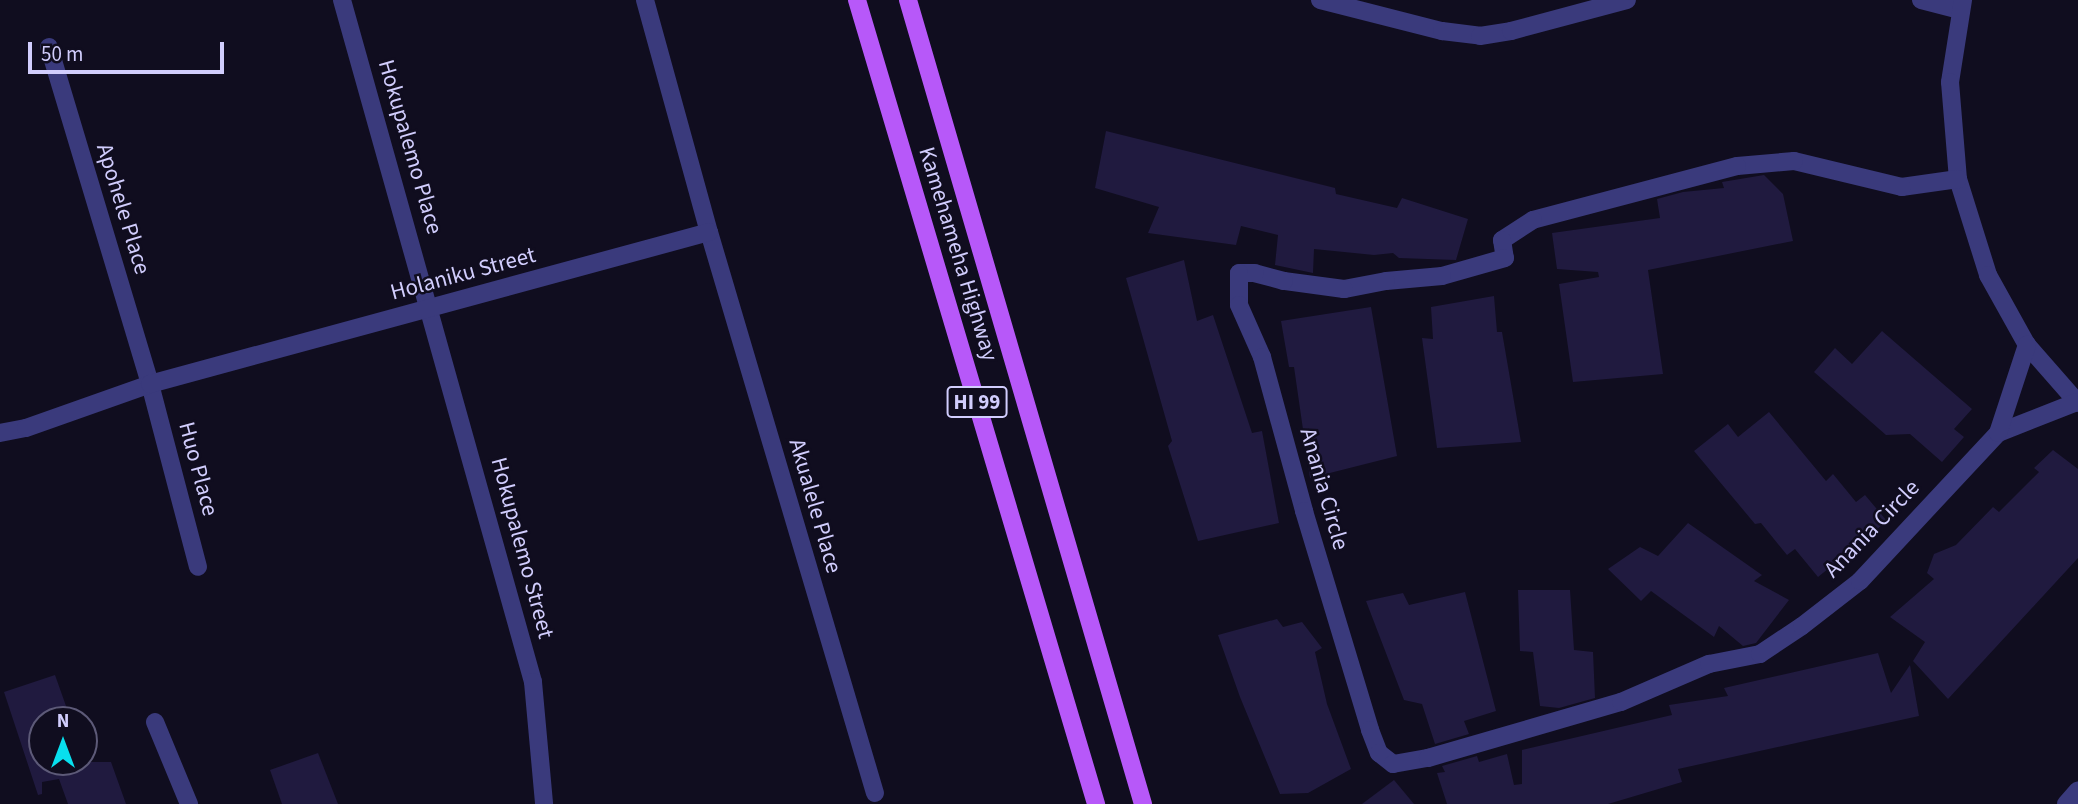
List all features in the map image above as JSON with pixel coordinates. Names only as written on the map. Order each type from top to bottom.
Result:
[{"type":"main road","name":"Kamehameha Highway","points":[[857,0],[1096,804]]},
{"type":"main road","name":"Kamehameha Highway","points":[[908,0],[1143,804]]},
{"type":"street","name":"Hokupalemo Place","points":[[342,0],[431,309]]},
{"type":"street","points":[[645,0],[709,232]]},
{"type":"street","points":[[1320,0],[1442,31],[1480,36],[1511,32],[1627,0]]},
{"type":"street","points":[[1922,0],[1962,5],[1950,82],[1958,179],[1988,275],[2027,345],[2077,402]]},
{"type":"street","name":"Apohele Place","points":[[49,47],[150,384]]},
{"type":"street","name":"Anania Circle","points":[[1958,179],[1902,187],[1794,161],[1737,166],[1678,179],[1591,207],[1533,220],[1502,240],[1505,258],[1442,276],[1385,281],[1344,289],[1284,281],[1255,272],[1239,272],[1239,305],[1262,357],[1304,512],[1370,730],[1380,752],[1393,764],[1428,758],[1621,702],[1709,664],[1760,654],[1802,626],[1860,581],[1998,433],[2027,345]]},
{"type":"street","name":"Holaniku Street","points":[[0,433],[26,428],[150,384],[709,232]]},
{"type":"street","name":"Akualele Place","points":[[709,232],[875,793]]},
{"type":"street","name":"Hokupalemo Street","points":[[431,309],[533,682],[544,804]]},
{"type":"street","name":"Huo Place","points":[[150,384],[198,566]]},
{"type":"street","name":"Anania Circle","points":[[1998,433],[2077,402]]},
{"type":"street","points":[[155,722],[189,804]]},
{"type":"street","points":[[2066,804],[2078,790]]},
{"type":"building","points":[[1106,131],[1335,188],[1336,194],[1397,208],[1402,198],[1468,219],[1456,260],[1399,258],[1393,253],[1374,255],[1314,249],[1313,273],[1275,265],[1278,235],[1241,226],[1236,245],[1148,233],[1159,207],[1095,188]]},
{"type":"building","points":[[1764,175],[1783,194],[1793,241],[1648,270],[1663,374],[1573,382],[1559,284],[1599,277],[1598,272],[1557,269],[1552,233],[1660,218],[1657,199],[1683,192],[1724,188],[1722,182]]},
{"type":"building","points":[[1184,260],[1197,321],[1213,315],[1252,433],[1262,431],[1279,523],[1198,541],[1168,446],[1172,441],[1126,278]]},
{"type":"building","points":[[1494,296],[1497,332],[1502,332],[1521,442],[1437,448],[1422,338],[1433,339],[1431,307]]},
{"type":"building","points":[[1371,307],[1397,456],[1310,478],[1294,367],[1289,367],[1281,321]]},
{"type":"building","points":[[1882,331],[1972,409],[1954,429],[1964,437],[1942,462],[1910,434],[1886,435],[1814,372],[1835,348],[1852,364]]},
{"type":"building","points":[[1769,412],[1826,481],[1833,474],[1856,502],[1865,495],[1887,521],[1818,577],[1795,549],[1787,555],[1761,523],[1755,524],[1694,451],[1728,424],[1738,437]]},
{"type":"building","points":[[2053,450],[2078,469],[2078,558],[1948,699],[1913,661],[1925,642],[1890,617],[1934,579],[1927,573],[1934,554],[1956,545],[1993,507],[1999,512],[2039,472],[2034,468]]},
{"type":"building","points":[[1688,523],[1762,575],[1754,581],[1789,600],[1756,643],[1743,646],[1719,626],[1714,637],[1651,591],[1641,601],[1608,569],[1640,547],[1658,556]]},
{"type":"building","points":[[1518,590],[1570,590],[1574,650],[1593,652],[1595,698],[1559,708],[1540,706],[1533,652],[1520,651]]},
{"type":"building","points":[[1465,592],[1496,711],[1464,721],[1469,734],[1435,744],[1422,704],[1404,700],[1366,601],[1403,593],[1409,605]]},
{"type":"building","points":[[1277,619],[1283,627],[1302,622],[1322,648],[1315,652],[1327,704],[1351,769],[1308,793],[1280,794],[1218,635]]},
{"type":"building","points":[[1878,653],[1891,693],[1910,665],[1919,716],[1678,769],[1682,782],[1608,804],[1447,804],[1437,773],[1445,772],[1442,766],[1477,756],[1479,762],[1507,754],[1514,785],[1522,784],[1522,750],[1672,715],[1669,705],[1728,696],[1724,688]]},
{"type":"building","points":[[55,675],[66,706],[28,706],[28,765],[4,692]]},
{"type":"building","points":[[318,753],[338,804],[282,804],[270,770]]},
{"type":"building","points":[[98,762],[111,762],[126,804],[68,804],[59,779],[42,782],[42,794],[38,795],[32,776],[98,776]]},
{"type":"building","points":[[1394,780],[1414,804],[1362,804]]}]
